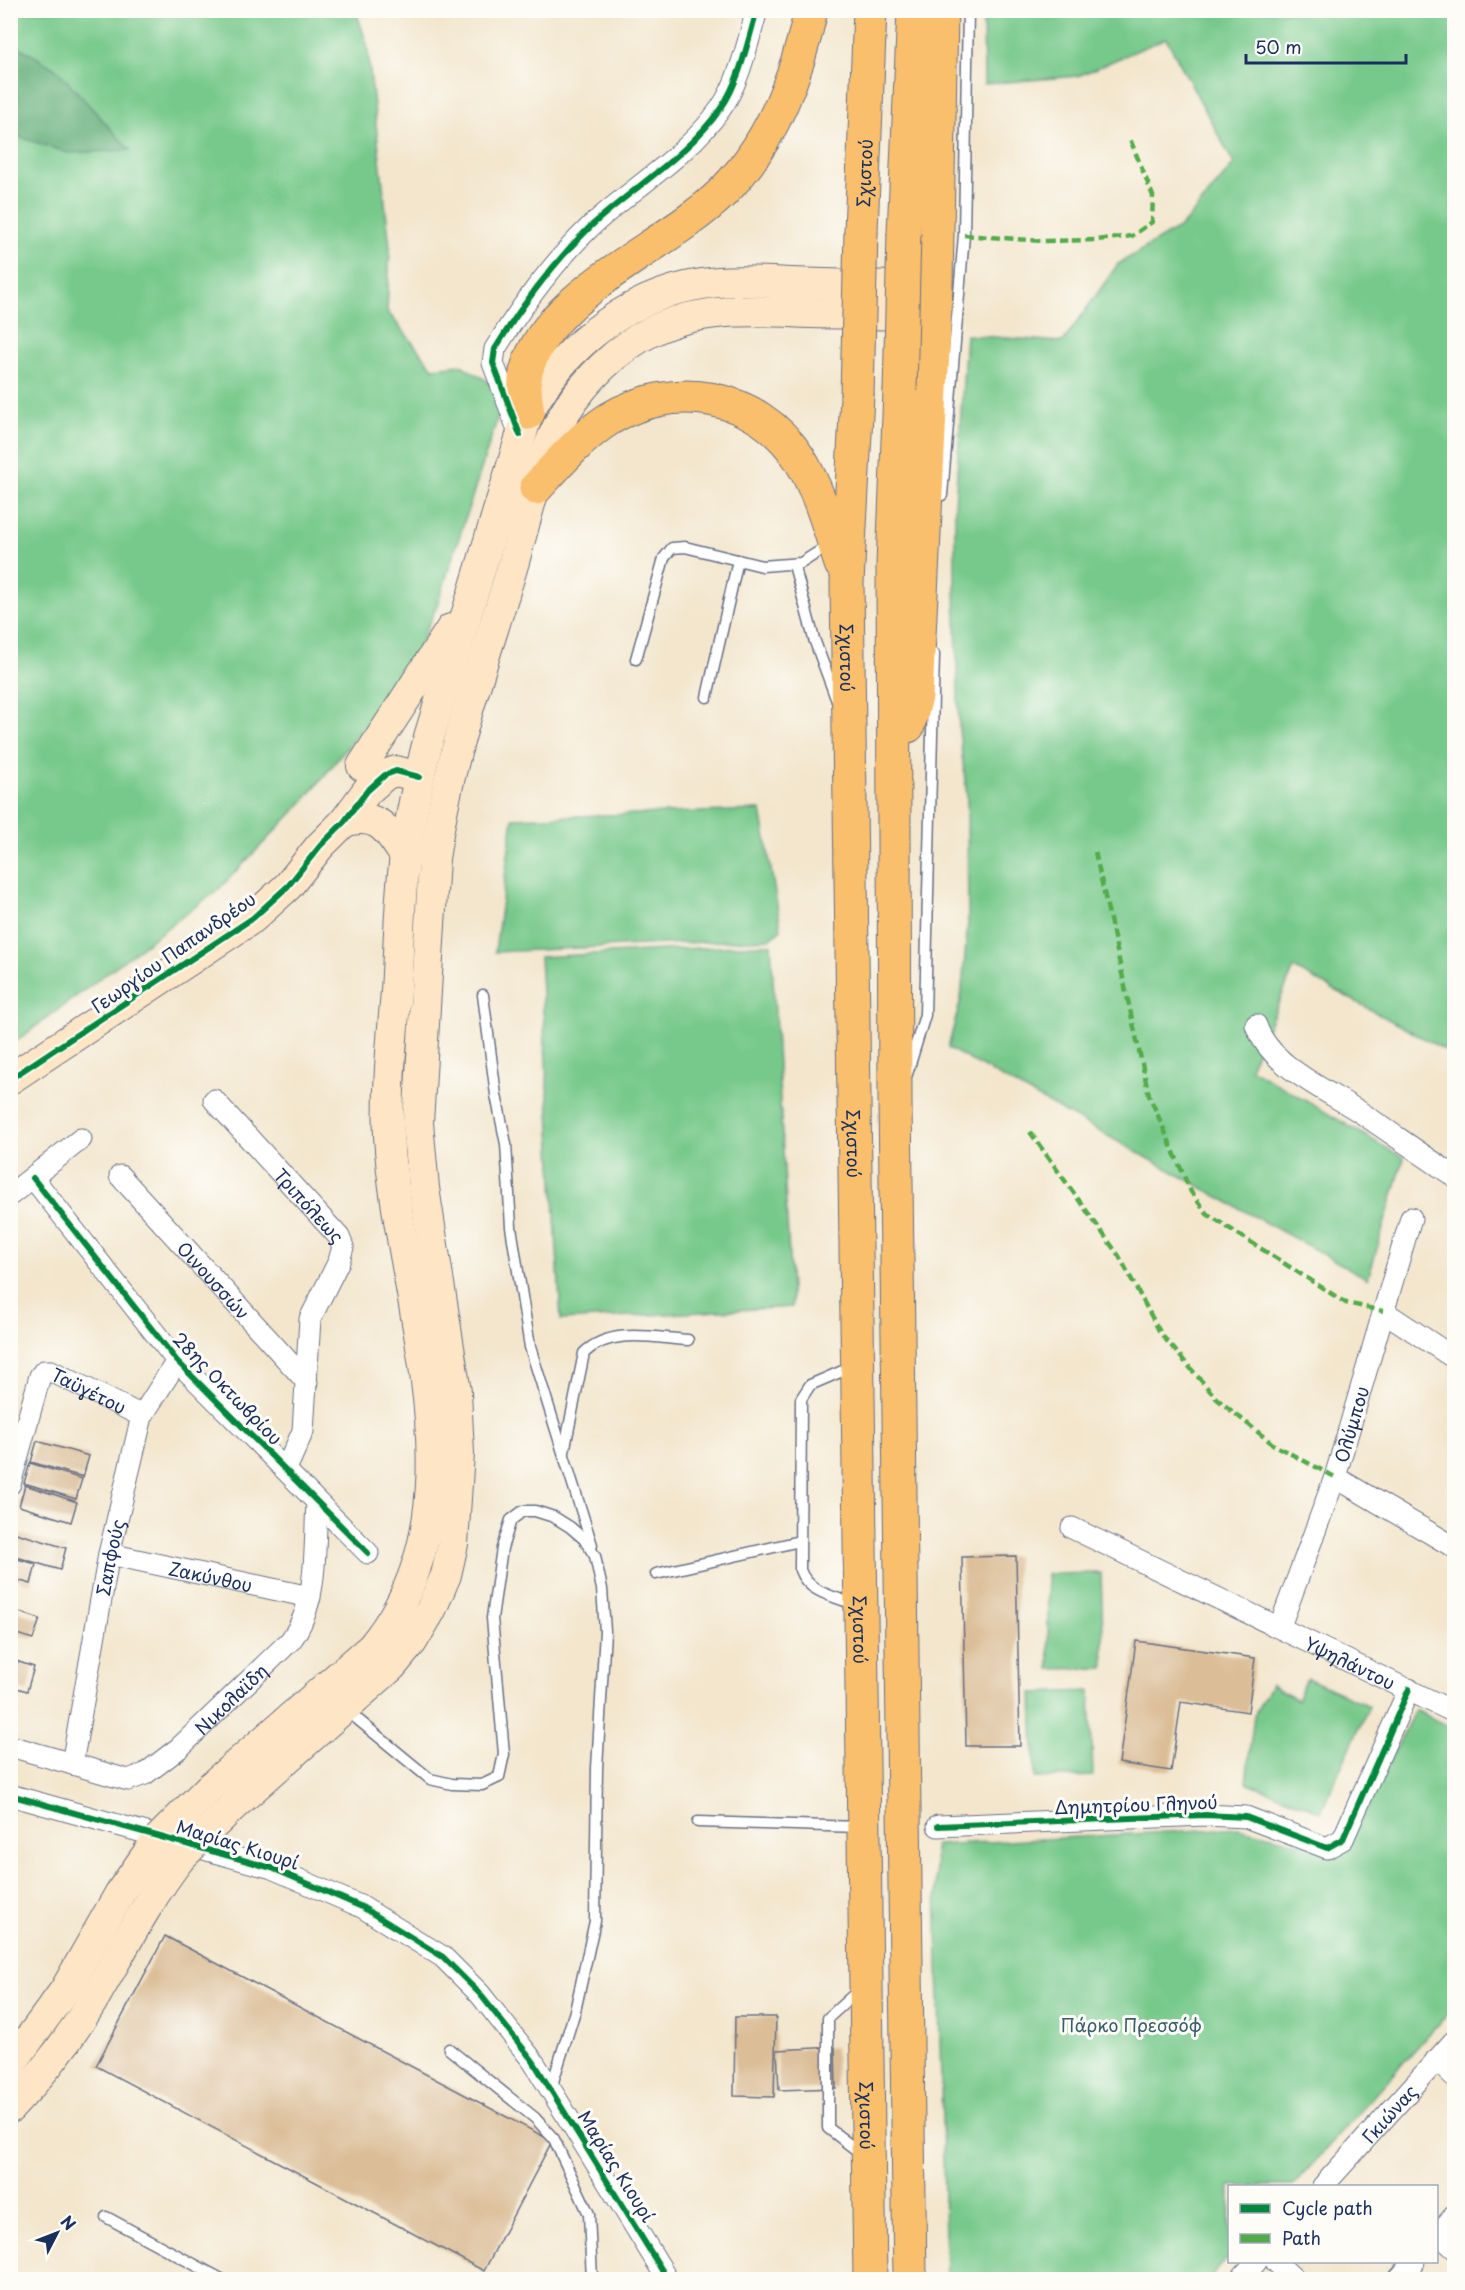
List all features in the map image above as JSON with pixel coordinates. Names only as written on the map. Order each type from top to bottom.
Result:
[{"type":"main road","points":[[524,424],[526,372],[537,347],[552,325],[587,291],[687,221],[722,193],[748,162],[777,112],[798,67],[811,10]]},
{"type":"main road","name":"Σχιστού","points":[[870,10],[857,396],[847,583],[862,1827],[870,2280]]},
{"type":"main road","points":[[910,2280],[895,1102],[893,565],[914,10]]},
{"type":"main road","points":[[894,755],[907,728],[916,697],[935,302],[941,10]]},
{"type":"main road","points":[[10,2065],[65,1990],[120,1893],[157,1840],[209,1788],[372,1647],[390,1625],[405,1597],[424,1542],[431,1487],[430,1425],[389,1136],[391,1060],[405,856],[429,736],[476,588],[524,424],[551,373],[578,345],[619,315],[670,292],[707,283],[735,281],[935,302]]},
{"type":"main road","points":[[10,2108],[50,2061],[86,2012],[145,1908],[181,1857],[231,1808],[392,1666],[412,1642],[431,1610],[446,1575],[453,1544],[459,1421],[424,1188],[418,1123],[434,859],[440,821],[458,744],[536,488],[558,425],[576,397],[598,371],[651,332],[691,317],[743,311],[935,302]]},
{"type":"main road","points":[[536,488],[588,435],[608,420],[634,406],[657,398],[684,396],[714,399],[759,417],[780,434],[798,456],[810,477],[847,583]]},
{"type":"main road","points":[[362,766],[415,688],[476,588]]},
{"type":"main road","name":"Γεωργίου Παπανδρέου","points":[[320,846],[362,766],[398,735],[412,731],[429,736]]},
{"type":"main road","name":"Γεωργίου Παπανδρέου","points":[[10,1080],[155,986],[253,918],[288,886],[320,846],[344,822],[367,791],[385,775],[396,771],[419,777]]},
{"type":"main road","points":[[344,822],[369,818],[381,824],[391,834],[405,856]]},
{"type":"street","points":[[524,424],[493,363],[495,349],[553,267],[590,227],[693,141],[722,107],[742,60],[757,10]]},
{"type":"street","points":[[1256,1025],[1260,1038],[1269,1050],[1428,1161],[1455,1176]]},
{"type":"street","name":"Τριπόλεως","points":[[214,1100],[339,1237],[343,1247],[339,1261],[310,1319],[303,1431],[286,1469]]},
{"type":"street","points":[[10,1195],[81,1140]]},
{"type":"street","name":"Οινουσσών","points":[[120,1176],[307,1382]]},
{"type":"street","name":"28ης Οκτωβρίου","points":[[33,1178],[177,1361],[368,1553]]},
{"type":"street","name":"Ολύμπου","points":[[1280,1626],[1335,1477],[1411,1218]]},
{"type":"street","points":[[1383,1311],[1455,1358]]},
{"type":"street","name":"Σαπφούς","points":[[72,1764],[109,1554],[142,1416],[177,1361]]},
{"type":"street","name":"Ταϋγέτου","points":[[10,1484],[40,1376],[44,1371],[51,1371],[142,1416]]},
{"type":"street","points":[[1335,1477],[1455,1547]]},
{"type":"street","points":[[310,1597],[317,1503]]},
{"type":"street","name":"Υψηλάντου","points":[[1072,1528],[1455,1712]]},
{"type":"street","name":"Ζακύνθου","points":[[109,1554],[310,1597]]},
{"type":"street","name":"Νικολαϊδη","points":[[72,1764],[128,1780],[145,1774],[179,1748],[291,1640],[300,1628],[310,1597]]},
{"type":"street","name":"Δημητρίου Γληνού","points":[[938,1826],[1205,1815],[1246,1817],[1328,1848],[1343,1839],[1409,1689]]},
{"type":"street","points":[[10,1746],[72,1764]]},
{"type":"street","name":"Μαρίας Κιουρί","points":[[10,1795],[252,1862],[314,1884],[362,1906],[443,1957],[497,2015],[551,2088],[668,2280]]},
{"type":"street","name":"Γκιώνας","points":[[1325,2185],[1455,2041]]},
{"type":"street","points":[[1436,2060],[1455,2077]]},
{"type":"street","points":[[1443,2239],[1455,2216]]},
{"type":"street","points":[[1240,2280],[1255,2263]]},
{"type":"street","points":[[1277,2263],[1295,2280]]},
{"type":"street","points":[[1398,2280],[1413,2263]]},
{"type":"lane","points":[[941,508],[964,235],[968,10]]},
{"type":"lane","points":[[636,659],[667,552],[672,548],[685,547],[762,566],[794,565],[834,543]]},
{"type":"lane","points":[[707,697],[738,560]]},
{"type":"lane","points":[[794,565],[814,639],[849,735]]},
{"type":"lane","points":[[895,1102],[913,1059],[925,1015],[934,647]]},
{"type":"lane","points":[[483,995],[496,1095],[506,1144],[511,1227],[530,1347],[595,1556],[602,1589],[604,1630],[597,1768],[595,1921],[575,2011],[551,2088]]},
{"type":"lane","points":[[564,1452],[584,1353],[595,1342],[618,1336],[688,1340]]},
{"type":"lane","points":[[857,1365],[810,1385],[804,1391],[800,1570],[807,1583],[816,1590],[860,1606]]},
{"type":"lane","points":[[344,1708],[430,1779],[452,1784],[482,1785],[499,1778],[504,1754],[492,1618],[502,1548],[512,1520],[523,1511],[535,1511],[554,1517],[584,1539],[595,1556]]},
{"type":"lane","points":[[656,1574],[800,1541]]},
{"type":"lane","points":[[699,1822],[862,1827]]},
{"type":"lane","points":[[449,2049],[535,2118],[554,2139],[589,2214],[592,2280]]},
{"type":"lane","points":[[106,2217],[223,2280]]},
{"type":"green space","points":[[11,11],[356,11],[367,44],[390,247],[387,311],[433,368],[461,365],[491,383],[504,398],[438,603],[419,647],[372,717],[303,802],[219,889],[11,1045]]},
{"type":"green space","points":[[983,11],[1454,11],[1454,1055],[1294,968],[1250,1068],[1404,1158],[1368,1279],[948,1048],[961,999],[968,922],[967,797],[959,730],[955,590],[955,505],[966,335],[1063,342],[1118,264],[1182,226],[1234,164],[1166,38],[1078,76],[984,84]]},
{"type":"green space","points":[[11,42],[57,70],[130,150],[68,153],[11,134]]},
{"type":"green space","points":[[761,810],[781,929],[770,939],[495,952],[513,818]]},
{"type":"green space","points":[[771,944],[792,1307],[561,1320],[540,957]]},
{"type":"green space","points":[[1101,1573],[1104,1668],[1049,1669],[1047,1574]]},
{"type":"green space","points":[[1307,1678],[1369,1706],[1321,1812],[1246,1782],[1254,1715],[1271,1685],[1297,1700]]},
{"type":"green space","points":[[1090,1691],[1093,1776],[1035,1778],[1032,1693]]},
{"type":"green space","name":"Πάρκο Πρεσσόφ","points":[[1415,1710],[1454,1729],[1454,2006],[1294,2185],[1228,2185],[1228,2258],[1209,2279],[946,2279],[935,1845],[1238,1828],[1344,1853]]},
{"type":"building","points":[[37,1441],[89,1456],[83,1477],[31,1462]]},
{"type":"building","points":[[30,1463],[82,1479],[76,1499],[24,1483]]},
{"type":"building","points":[[25,1485],[77,1502],[71,1522],[19,1506]]},
{"type":"building","points":[[13,1532],[66,1548],[60,1570],[10,1555]]},
{"type":"building","points":[[1016,1556],[1020,1746],[966,1746],[962,1557]]},
{"type":"building","points":[[10,1557],[36,1564],[31,1584],[10,1578]]},
{"type":"building","points":[[10,1609],[40,1619],[33,1639],[10,1632]]},
{"type":"building","points":[[1136,1641],[1255,1658],[1248,1712],[1181,1702],[1171,1771],[1119,1763]]},
{"type":"building","points":[[10,1659],[34,1667],[27,1691],[10,1686]]},
{"type":"building","points":[[165,1936],[552,2141],[484,2271],[96,2066]]},
{"type":"building","points":[[735,2017],[776,2017],[774,2097],[734,2096]]},
{"type":"building","points":[[835,2047],[836,2088],[779,2090],[777,2050]]},
{"type":"marked path","points":[[964,235],[1042,241],[1097,240],[1132,236],[1152,222],[1153,196],[1130,139]]},
{"type":"marked path","points":[[1095,852],[1149,1095],[1191,1192],[1207,1214],[1346,1303],[1383,1311]]},
{"type":"marked path","points":[[1030,1132],[1119,1256],[1161,1334],[1217,1399],[1274,1445],[1335,1477]]},
{"type":"cycle path","points":[[520,435],[493,363],[495,349],[539,285],[576,241],[607,212],[676,157],[707,126],[721,108],[738,74],[757,10]]},
{"type":"cycle path","points":[[10,1079],[253,918],[288,886],[320,846],[344,822],[367,791],[385,775],[396,771],[419,777]]},
{"type":"cycle path","points":[[33,1178],[177,1361],[368,1553]]},
{"type":"cycle path","points":[[938,1826],[1205,1815],[1246,1817],[1327,1848],[1343,1839],[1409,1689]]},
{"type":"cycle path","points":[[10,1795],[272,1868],[362,1907],[443,1957],[480,1994],[533,2061],[668,2280]]}]
